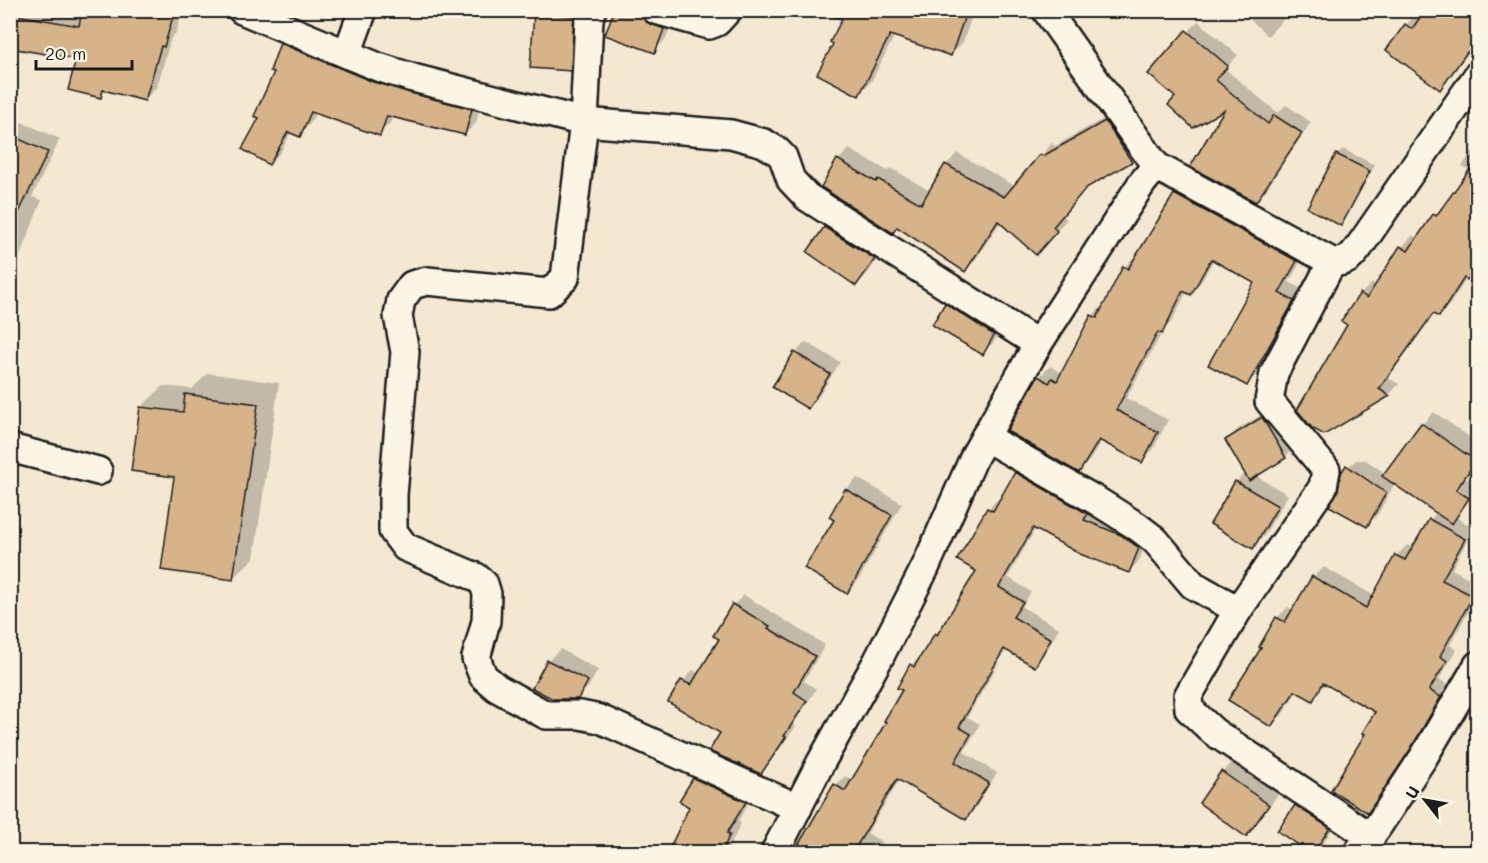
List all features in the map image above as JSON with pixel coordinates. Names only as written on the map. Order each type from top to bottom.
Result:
[{"type":"street","points":[[242,10],[347,54],[413,78],[584,122],[731,134],[772,147],[783,157],[791,180],[807,197],[1038,344]]},
{"type":"street","points":[[347,54],[363,10]]},
{"type":"street","points":[[592,10],[589,18],[584,122],[565,278],[549,293],[427,281],[412,285],[401,300],[398,316],[405,352],[393,495],[393,531],[405,547],[476,577],[483,584],[488,594],[488,605],[476,658],[483,676],[497,688],[546,715],[580,715],[600,719],[798,808]]},
{"type":"street","points":[[656,10],[709,25],[717,22],[728,10]]},
{"type":"street","points":[[1046,10],[1156,166],[1332,262],[1347,260],[1359,248],[1478,75]]},
{"type":"street","points":[[775,852],[925,568],[975,455],[1038,344],[1142,183],[1156,166]]},
{"type":"street","points":[[1332,262],[1274,373],[1269,401],[1326,470],[1325,481],[1238,610],[1188,696],[1189,709],[1214,732],[1364,845],[1423,758],[1478,665]]},
{"type":"street","points":[[985,437],[1138,527],[1155,540],[1193,585],[1238,610]]},
{"type":"street","points":[[10,448],[98,471]]},
{"type":"building","points":[[82,10],[175,10],[164,47],[161,46],[145,101],[103,90],[101,98],[68,90],[76,59],[10,48],[10,14],[79,26]]},
{"type":"building","points":[[614,10],[639,10],[645,21],[664,29],[655,53],[605,35]]},
{"type":"building","points":[[831,10],[967,10],[951,56],[890,35],[859,96],[817,74],[833,44],[830,42],[842,19],[830,15]]},
{"type":"building","points":[[1425,10],[1478,10],[1478,60],[1467,52],[1440,90],[1386,50],[1405,24],[1412,29]]},
{"type":"building","points":[[534,13],[574,16],[571,71],[530,68]]},
{"type":"building","points":[[1186,30],[1228,66],[1216,80],[1268,124],[1274,115],[1302,133],[1256,202],[1190,167],[1224,110],[1193,128],[1168,105],[1175,97],[1148,74]]},
{"type":"building","points":[[280,43],[373,82],[472,109],[465,135],[387,116],[380,136],[311,112],[300,137],[288,132],[269,165],[242,149],[259,118],[254,116],[274,72],[270,71]]},
{"type":"building","points":[[1105,121],[1132,162],[1086,188],[1053,227],[1057,231],[1036,255],[998,221],[965,272],[897,227],[893,233],[821,187],[837,159],[876,182],[878,179],[921,204],[945,164],[1004,197],[1040,154],[1043,156]]},
{"type":"building","points":[[10,135],[48,152],[10,231]]},
{"type":"building","points":[[1336,154],[1370,171],[1341,226],[1307,208]]},
{"type":"building","points":[[1478,158],[1478,265],[1467,280],[1464,278],[1439,317],[1433,314],[1379,389],[1390,396],[1324,435],[1312,428],[1297,410],[1347,325],[1341,321],[1360,293],[1367,298],[1400,246],[1408,251],[1433,214],[1436,216]]},
{"type":"building","points":[[1174,194],[1297,261],[1279,293],[1294,301],[1247,386],[1208,365],[1254,283],[1211,259],[1191,295],[1183,291],[1162,334],[1158,332],[1116,410],[1158,432],[1142,463],[1099,440],[1079,473],[1007,431],[1038,376],[1049,383],[1052,378],[1057,381],[1091,315],[1097,318],[1123,266],[1128,269]]},
{"type":"building","points":[[824,227],[875,259],[856,286],[807,252]]},
{"type":"building","points":[[945,303],[994,335],[983,355],[932,325]]},
{"type":"building","points":[[794,352],[830,374],[808,409],[772,387]]},
{"type":"building","points":[[185,394],[258,404],[233,580],[161,570],[174,477],[131,471],[140,407],[183,412]]},
{"type":"building","points":[[1262,417],[1286,458],[1249,481],[1225,440]]},
{"type":"building","points":[[1421,423],[1476,461],[1456,490],[1469,498],[1452,524],[1382,476]]},
{"type":"building","points":[[1346,465],[1386,493],[1367,527],[1329,506],[1338,490],[1341,473]]},
{"type":"building","points":[[1015,472],[1088,514],[1084,520],[1121,535],[1139,548],[1129,573],[1080,554],[1033,528],[999,587],[1023,602],[1013,617],[1051,639],[1035,667],[1004,649],[959,727],[971,734],[955,762],[989,783],[966,820],[897,779],[853,852],[794,852],[834,784],[845,791],[886,722],[884,721],[902,690],[897,688],[910,664],[914,667],[935,633],[937,635],[976,571],[957,560],[987,508],[993,511]]},
{"type":"building","points":[[1235,481],[1278,506],[1253,549],[1210,524]]},
{"type":"building","points":[[845,489],[892,515],[847,594],[804,568],[834,520],[829,517]]},
{"type":"building","points":[[1429,519],[1465,539],[1442,580],[1473,596],[1440,656],[1447,661],[1429,690],[1441,697],[1410,750],[1368,813],[1331,790],[1365,734],[1362,733],[1375,712],[1323,683],[1313,701],[1295,691],[1271,727],[1228,700],[1261,648],[1259,647],[1276,617],[1285,622],[1312,576],[1366,608],[1395,555],[1405,560]]},
{"type":"building","points":[[732,604],[815,656],[794,692],[807,701],[761,774],[709,751],[720,733],[668,702],[681,680],[691,685],[719,639],[713,636]]},
{"type":"building","points":[[547,660],[588,681],[578,699],[553,699],[532,688]]},
{"type":"building","points":[[1221,771],[1269,805],[1246,837],[1199,803]]},
{"type":"building","points":[[693,778],[746,802],[727,833],[730,834],[722,852],[668,852],[689,807],[679,801]]},
{"type":"building","points":[[1295,805],[1330,828],[1314,852],[1309,852],[1277,831]]}]
